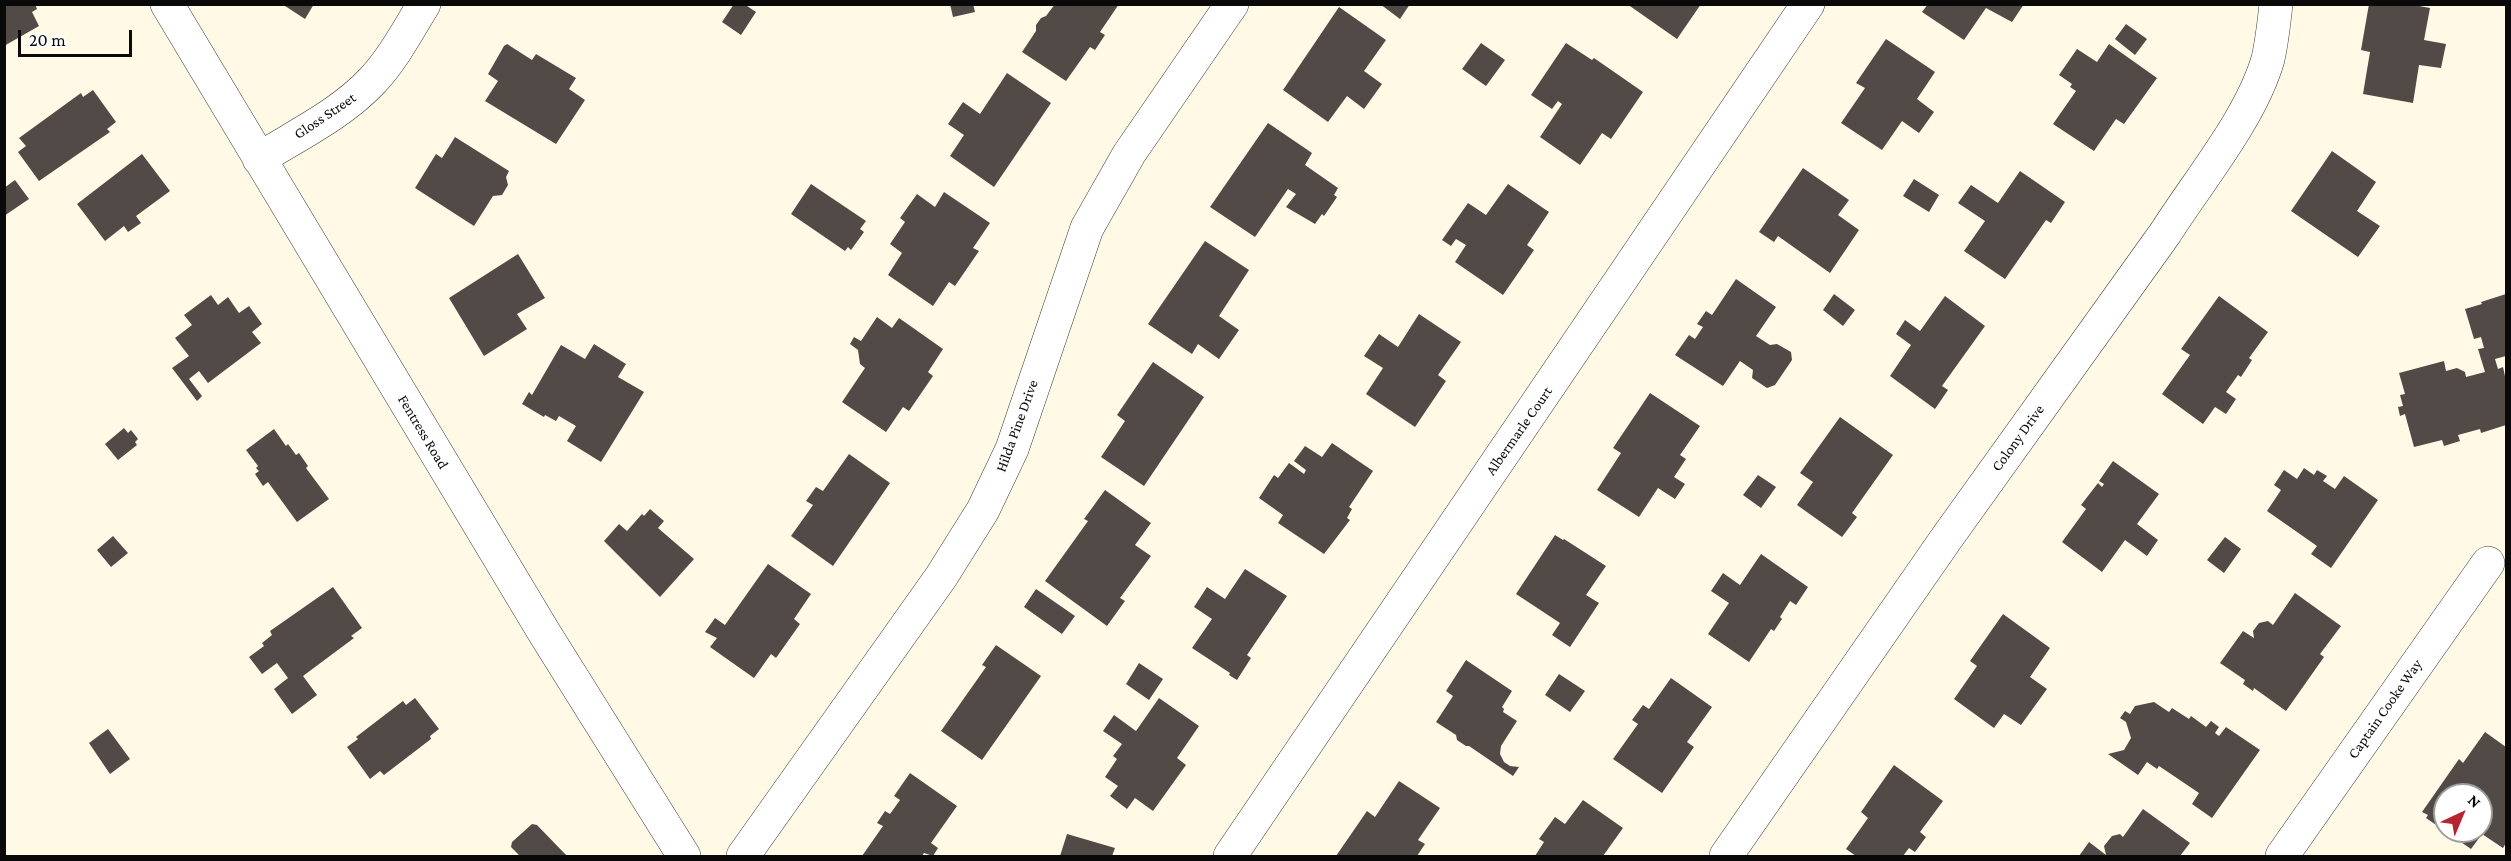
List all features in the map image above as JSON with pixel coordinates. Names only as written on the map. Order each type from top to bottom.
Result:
[{"type":"street","name":"Fentress Road","points":[[167,4],[539,624],[684,856]]},
{"type":"street","name":"Gloss Street","points":[[258,159],[347,104],[373,80],[395,51],[424,4]]},
{"type":"street","name":"Hilda Pine Drive","points":[[743,856],[941,577],[982,510],[1012,449],[1087,228],[1129,154],[1232,4]]},
{"type":"street","name":"Albermarle Court","points":[[1230,856],[1808,4]]},
{"type":"street","name":"Colony Drive","points":[[1726,856],[1788,763],[2166,232],[2227,142],[2253,94],[2267,61],[2274,32],[2276,4]]},
{"type":"street","name":"Captain Cooke Way","points":[[2282,856],[2488,562]]},
{"type":"building","points":[[4,4],[35,4],[37,9],[32,12],[39,26],[4,46]]},
{"type":"building","points":[[282,4],[314,4],[305,19]]},
{"type":"building","points":[[734,4],[744,4],[756,12],[741,35],[722,22]]},
{"type":"building","points":[[950,4],[973,4],[975,12],[953,17]]},
{"type":"building","points":[[1055,4],[1119,4],[1100,32],[1105,35],[1095,50],[1090,47],[1066,81],[1022,52],[1036,31],[1036,25]]},
{"type":"building","points":[[1380,4],[1410,4],[1400,19]]},
{"type":"building","points":[[1627,4],[1701,4],[1677,39]]},
{"type":"building","points":[[1928,4],[2024,4],[2012,22],[1986,8],[1964,40],[1922,12]]},
{"type":"building","points":[[2369,4],[2408,4],[2430,8],[2424,40],[2446,44],[2441,68],[2419,65],[2413,103],[2363,94],[2370,52],[2361,50]]},
{"type":"building","points":[[1339,7],[1386,40],[1364,71],[1382,84],[1364,109],[1347,96],[1328,122],[1283,90]]},
{"type":"building","points":[[2126,24],[2147,39],[2135,55],[2115,39]]},
{"type":"building","points":[[1886,39],[1935,72],[1917,99],[1934,112],[1919,133],[1902,121],[1882,150],[1841,123],[1865,88],[1856,83]]},
{"type":"building","points":[[1481,43],[1505,60],[1486,86],[1462,69]]},
{"type":"building","points":[[1566,43],[1592,60],[1594,58],[1643,92],[1611,139],[1602,133],[1580,165],[1540,137],[1562,104],[1558,101],[1552,109],[1531,95]]},
{"type":"building","points":[[507,44],[532,60],[536,54],[576,78],[569,89],[585,100],[556,144],[485,101],[498,81],[488,74]]},
{"type":"building","points":[[2109,44],[2157,78],[2124,124],[2116,119],[2094,151],[2053,124],[2076,91],[2070,87],[2072,84],[2059,75],[2077,49],[2097,62]]},
{"type":"building","points":[[1007,73],[1051,103],[994,187],[950,156],[964,135],[948,124],[963,102],[980,114]]},
{"type":"building","points":[[93,90],[116,122],[107,129],[110,132],[39,181],[18,152],[26,146],[19,138],[81,93],[83,97]]},
{"type":"building","points":[[1268,123],[1312,153],[1305,165],[1338,188],[1334,195],[1337,197],[1324,216],[1322,214],[1315,224],[1286,207],[1296,194],[1288,189],[1255,237],[1210,207]]},
{"type":"building","points":[[455,137],[509,171],[506,177],[508,185],[502,195],[493,196],[474,226],[415,188],[436,154],[442,158]]},
{"type":"building","points":[[2332,151],[2376,182],[2357,211],[2380,226],[2358,257],[2291,211]]},
{"type":"building","points":[[142,154],[170,191],[136,216],[141,223],[128,232],[124,226],[105,241],[77,204]]},
{"type":"building","points":[[1803,168],[1849,200],[1838,215],[1859,230],[1830,273],[1778,236],[1774,242],[1759,232]]},
{"type":"building","points":[[2020,171],[2065,202],[2051,223],[2046,220],[2005,279],[1964,251],[1985,221],[1958,203],[1971,185],[1998,203]]},
{"type":"building","points":[[1914,179],[1939,195],[1929,212],[1903,196]]},
{"type":"building","points":[[15,180],[29,199],[4,216],[4,188]]},
{"type":"building","points":[[811,184],[866,221],[860,229],[864,232],[851,250],[848,247],[845,251],[791,214]]},
{"type":"building","points":[[1508,184],[1549,212],[1527,245],[1534,250],[1503,295],[1455,262],[1466,245],[1456,239],[1451,246],[1442,240],[1468,203],[1486,215]]},
{"type":"building","points":[[944,192],[990,223],[973,248],[979,251],[955,286],[949,282],[933,306],[888,275],[902,253],[890,244],[905,222],[900,218],[917,194],[935,207]]},
{"type":"building","points":[[1205,241],[1249,270],[1219,316],[1239,330],[1219,359],[1198,344],[1192,354],[1148,324]]},
{"type":"building","points":[[518,254],[545,298],[517,314],[527,329],[484,356],[449,298]]},
{"type":"building","points":[[1736,279],[1776,307],[1756,336],[1770,345],[1777,344],[1791,352],[1792,360],[1775,385],[1767,388],[1752,378],[1753,370],[1740,361],[1723,386],[1675,355],[1689,335],[1695,339],[1703,327],[1697,324],[1706,311],[1712,315]]},
{"type":"building","points":[[1834,294],[1855,310],[1843,326],[1823,310]]},
{"type":"building","points":[[2506,294],[2506,356],[2495,359],[2498,369],[2503,367],[2506,381],[2506,425],[2481,433],[2480,429],[2458,435],[2460,441],[2444,446],[2442,440],[2414,447],[2405,414],[2400,416],[2398,407],[2403,406],[2400,395],[2405,394],[2399,373],[2444,361],[2446,371],[2457,368],[2465,372],[2466,377],[2485,372],[2478,349],[2484,348],[2481,337],[2474,339],[2465,309]]},
{"type":"building","points":[[211,295],[218,305],[228,297],[239,313],[249,306],[262,324],[252,332],[261,343],[208,383],[199,371],[189,379],[202,396],[197,401],[172,368],[189,356],[175,338],[192,325],[184,315]]},
{"type":"building","points":[[1945,296],[1985,326],[1942,386],[1948,390],[1935,409],[1890,376],[1911,345],[1896,334],[1905,320],[1920,331]]},
{"type":"building","points":[[2219,296],[2268,332],[2249,358],[2252,360],[2241,377],[2238,375],[2226,392],[2236,399],[2226,414],[2215,407],[2203,424],[2162,394],[2190,355],[2181,349]]},
{"type":"building","points":[[1419,314],[1461,342],[1438,375],[1446,381],[1415,427],[1366,394],[1383,368],[1364,356],[1379,334],[1398,347]]},
{"type":"building","points":[[877,317],[892,328],[899,318],[943,349],[928,372],[933,376],[909,411],[903,407],[886,432],[842,402],[865,368],[860,364],[858,350],[850,344],[854,337],[861,341]]},
{"type":"building","points":[[594,344],[626,364],[618,377],[644,392],[601,462],[567,441],[576,426],[559,416],[556,421],[545,415],[544,417],[522,404],[529,392],[532,395],[561,345],[585,359]]},
{"type":"building","points":[[1153,362],[1204,397],[1144,486],[1101,457],[1125,421],[1117,415]]},
{"type":"building","points":[[1650,393],[1700,426],[1680,455],[1686,459],[1674,477],[1685,484],[1675,499],[1658,488],[1639,517],[1597,490],[1621,453],[1613,448]]},
{"type":"building","points":[[1840,417],[1893,455],[1852,513],[1857,517],[1842,537],[1797,505],[1813,482],[1800,473]]},
{"type":"building","points":[[124,428],[128,433],[131,430],[138,439],[135,442],[137,445],[118,460],[105,444]]},
{"type":"building","points":[[274,429],[286,446],[288,444],[296,455],[299,453],[308,466],[306,468],[329,499],[297,522],[268,482],[263,486],[255,474],[259,471],[256,468],[258,466],[246,450]]},
{"type":"building","points":[[1332,443],[1373,471],[1349,507],[1352,509],[1347,518],[1350,520],[1324,554],[1278,523],[1283,515],[1259,498],[1274,475],[1278,478],[1289,463],[1304,474],[1306,470],[1294,461],[1305,446],[1322,457]]},
{"type":"building","points":[[849,454],[890,483],[833,566],[791,536],[813,505],[806,501],[816,487],[823,491]]},
{"type":"building","points":[[2113,461],[2159,494],[2137,524],[2158,540],[2147,556],[2125,540],[2102,572],[2062,542],[2086,509],[2081,505],[2098,483],[2102,487],[2104,484],[2099,481]]},
{"type":"building","points":[[2304,468],[2314,475],[2317,470],[2327,476],[2323,481],[2335,489],[2344,476],[2378,500],[2331,568],[2311,554],[2317,546],[2267,511],[2281,490],[2274,485],[2284,470],[2297,479]]},
{"type":"building","points":[[1758,475],[1776,487],[1761,508],[1743,495]]},
{"type":"building","points":[[1105,490],[1151,523],[1135,545],[1151,556],[1120,598],[1125,601],[1107,626],[1045,581],[1088,521],[1084,519]]},
{"type":"building","points":[[650,509],[664,521],[658,528],[694,559],[660,597],[604,541],[619,524],[627,531],[642,514],[644,516]]},
{"type":"building","points":[[1555,535],[1606,566],[1586,595],[1599,603],[1570,647],[1552,635],[1560,623],[1516,594]]},
{"type":"building","points":[[113,536],[128,553],[111,567],[97,550]]},
{"type":"building","points":[[2225,537],[2241,549],[2224,573],[2207,560]]},
{"type":"building","points":[[1761,554],[1808,587],[1796,605],[1790,601],[1774,631],[1771,629],[1749,662],[1708,634],[1729,603],[1711,591],[1723,573],[1740,585]]},
{"type":"building","points":[[768,564],[811,594],[794,619],[800,624],[776,658],[771,654],[754,678],[710,647],[717,638],[705,632],[715,618],[725,625]]},
{"type":"building","points":[[1245,569],[1287,596],[1247,655],[1251,658],[1237,680],[1192,648],[1212,619],[1194,607],[1207,587],[1225,599]]},
{"type":"building","points":[[333,587],[362,628],[351,636],[354,638],[303,676],[317,695],[292,714],[274,689],[288,678],[277,663],[262,674],[249,657],[264,646],[262,643],[272,635],[270,631]]},
{"type":"building","points":[[1036,589],[1075,616],[1062,634],[1024,607]]},
{"type":"building","points":[[2295,593],[2341,626],[2320,654],[2324,657],[2286,711],[2254,688],[2253,691],[2243,684],[2245,680],[2220,663],[2243,631],[2254,638],[2253,631],[2259,623],[2268,621],[2273,625]]},
{"type":"building","points":[[2003,614],[2050,648],[2030,677],[2047,689],[2021,725],[2004,714],[1994,728],[1954,699],[1977,666],[1970,661]]},
{"type":"building","points":[[996,645],[1041,676],[982,760],[941,731],[986,667],[982,665]]},
{"type":"building","points":[[1466,660],[1512,691],[1502,707],[1503,712],[1517,721],[1501,746],[1500,754],[1504,762],[1510,766],[1519,767],[1513,776],[1457,740],[1456,735],[1436,722],[1453,696],[1446,691]]},
{"type":"building","points":[[1139,663],[1163,679],[1149,700],[1126,684]]},
{"type":"building","points":[[1559,674],[1585,691],[1570,712],[1545,695]]},
{"type":"building","points":[[1671,678],[1712,707],[1687,742],[1694,747],[1662,793],[1613,759],[1638,724],[1632,720],[1643,705],[1649,709]]},
{"type":"building","points":[[415,698],[439,729],[430,736],[431,739],[384,775],[380,771],[370,779],[347,747],[358,739],[356,737],[403,701],[406,705]]},
{"type":"building","points":[[1159,698],[1199,726],[1177,758],[1186,765],[1153,811],[1135,798],[1127,809],[1110,796],[1118,786],[1105,777],[1117,759],[1113,756],[1122,744],[1103,731],[1114,715],[1136,731]]},
{"type":"building","points":[[2154,702],[2169,712],[2172,708],[2189,719],[2191,716],[2206,727],[2211,721],[2219,727],[2215,733],[2219,736],[2226,727],[2260,750],[2212,818],[2192,804],[2199,793],[2159,766],[2157,769],[2147,762],[2138,775],[2108,754],[2124,750],[2131,738],[2126,722],[2120,718],[2125,711],[2130,714],[2135,706]]},
{"type":"building","points":[[108,729],[130,759],[110,774],[89,743]]},
{"type":"building","points":[[2485,732],[2506,747],[2506,843],[2503,848],[2493,841],[2493,783],[2442,783],[2459,759],[2463,763]]},
{"type":"building","points":[[1894,765],[1943,801],[1920,832],[1926,837],[1915,852],[1909,848],[1903,856],[1856,856],[1846,849],[1868,818],[1861,812]]},
{"type":"building","points":[[910,773],[957,806],[931,843],[938,848],[933,856],[924,853],[922,856],[862,856],[883,826],[877,823],[885,811],[890,814],[900,800],[894,796]]},
{"type":"building","points":[[1399,781],[1440,808],[1418,840],[1425,844],[1417,856],[1336,856],[1367,811],[1375,817]]},
{"type":"building","points":[[2433,796],[2433,823],[2426,818],[2428,815],[2422,812]]},
{"type":"building","points":[[1583,800],[1623,828],[1603,856],[1535,856],[1544,842],[1539,839],[1555,817],[1565,824]]},
{"type":"building","points":[[2143,809],[2190,843],[2180,856],[2079,856],[2089,842],[2106,855],[2104,846],[2112,836],[2120,834],[2123,837]]},
{"type":"building","points":[[532,824],[537,825],[567,856],[520,856],[511,847],[512,842]]},
{"type":"building","points":[[1067,834],[1115,848],[1112,856],[1060,856]]},
{"type":"building","points":[[2462,843],[2475,843],[2471,849]]}]
